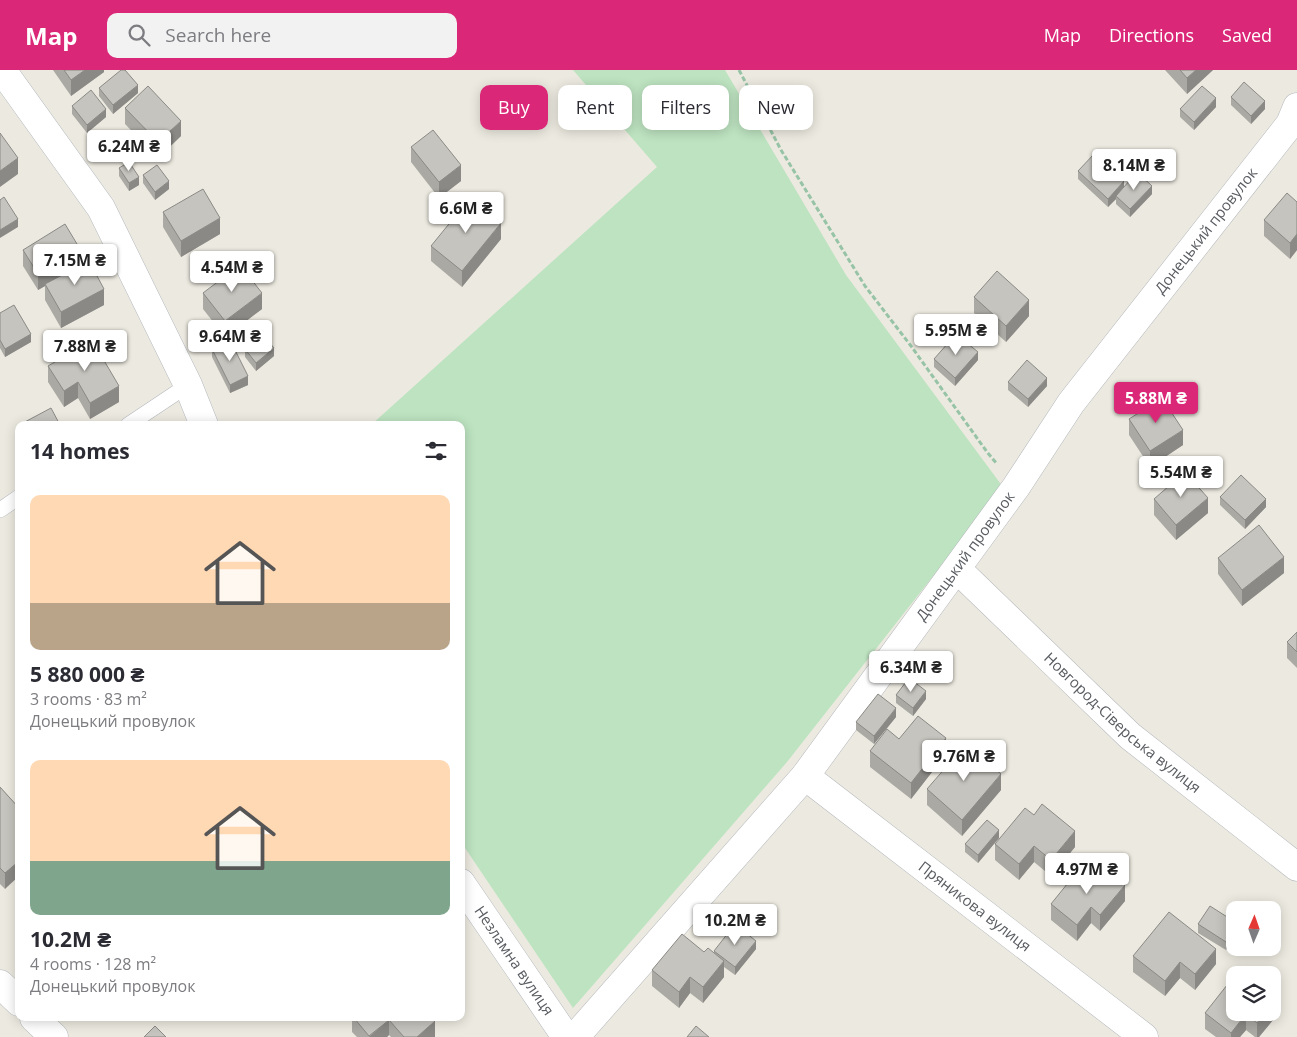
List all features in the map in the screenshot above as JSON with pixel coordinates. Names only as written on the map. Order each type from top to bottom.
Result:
[{"type":"street","points":[[2,70],[101,208],[188,385],[202,421]]},
{"type":"street","name":"Донецький провулок","points":[[575,1037],[805,776],[1016,487],[1071,403],[1290,124],[1297,106]]},
{"type":"street","name":"Новгород-Сіверська вулиця","points":[[957,569],[1130,736],[1297,867]]},
{"type":"street","name":"Пряникова вулиця","points":[[805,776],[1144,1037]]},
{"type":"street","name":"Незламна вулиця","points":[[465,889],[566,1037]]},
{"type":"street","points":[[0,984],[15,998]]},
{"type":"street","points":[[37,1021],[54,1037]]},
{"type":"lane","points":[[134,421],[188,385]]},
{"type":"lane","points":[[0,510],[15,501]]},
{"type":"path","points":[[740,70],[781,150],[866,286],[987,452],[1016,487]]},
{"type":"green space","points":[[573,70],[725,70],[739,94],[739,130],[760,130],[846,275],[1003,487],[787,762],[573,1008],[465,848],[465,421],[375,421],[657,167],[625,130],[632,130],[632,85],[586,85]]},
{"type":"building","points":[[64,70],[85,70],[71,80]]},
{"type":"building","points":[[121,70],[125,70],[138,85],[113,105],[99,88]]},
{"type":"building","points":[[1180,70],[1196,70],[1187,78]]},
{"type":"building","points":[[1244,82],[1265,101],[1251,116],[1231,97]]},
{"type":"building","points":[[148,86],[181,121],[158,142],[125,108]]},
{"type":"building","points":[[1202,86],[1216,98],[1194,122],[1180,109]]},
{"type":"building","points":[[91,90],[106,109],[87,125],[72,106]]},
{"type":"building","points":[[433,130],[461,165],[439,182],[411,147]]},
{"type":"building","points":[[0,133],[18,158],[0,171]]},
{"type":"building","points":[[1094,154],[1124,181],[1108,199],[1078,171]]},
{"type":"building","points":[[129,162],[139,177],[129,183],[119,168]]},
{"type":"building","points":[[157,165],[169,181],[155,192],[143,175]]},
{"type":"building","points":[[1137,172],[1152,186],[1130,209],[1116,196]]},
{"type":"building","points":[[203,189],[220,218],[181,241],[163,212]]},
{"type":"building","points":[[1287,193],[1297,202],[1297,234],[1290,243],[1264,220]]},
{"type":"building","points":[[4,197],[18,219],[0,230],[0,200]]},
{"type":"building","points":[[470,198],[501,223],[462,271],[431,246]]},
{"type":"building","points":[[65,224],[80,249],[38,274],[23,250]]},
{"type":"building","points":[[89,261],[104,289],[61,312],[45,284]]},
{"type":"building","points":[[240,265],[262,293],[225,321],[203,293]]},
{"type":"building","points":[[997,271],[1029,300],[1006,326],[974,297]]},
{"type":"building","points":[[14,305],[31,334],[5,349],[0,340],[0,313]]},
{"type":"building","points":[[262,334],[274,348],[256,363],[245,349]]},
{"type":"building","points":[[956,334],[978,352],[955,378],[934,359]]},
{"type":"building","points":[[92,340],[119,386],[90,403],[78,382],[64,391],[48,366]]},
{"type":"building","points":[[230,340],[248,376],[230,385],[212,349]]},
{"type":"building","points":[[1027,360],[1047,378],[1028,399],[1008,382]]},
{"type":"building","points":[[1162,398],[1183,430],[1150,451],[1129,419]]},
{"type":"building","points":[[51,408],[58,421],[27,421]]},
{"type":"building","points":[[1185,472],[1208,498],[1176,525],[1154,499]]},
{"type":"building","points":[[1241,475],[1266,499],[1245,520],[1220,497]]},
{"type":"building","points":[[1259,525],[1284,557],[1242,590],[1218,558]]},
{"type":"building","points":[[1297,632],[1297,652],[1287,642]]},
{"type":"building","points":[[909,678],[926,691],[913,708],[896,695]]},
{"type":"building","points":[[878,694],[896,708],[874,736],[856,722]]},
{"type":"building","points":[[918,716],[946,738],[911,783],[870,751],[887,729],[899,739]]},
{"type":"building","points":[[966,744],[1001,774],[962,820],[927,789]]},
{"type":"building","points":[[0,787],[15,804],[15,864],[5,873],[0,868]]},
{"type":"building","points":[[1042,804],[1075,831],[1051,860],[1034,846],[1019,864],[995,844],[1025,808],[1034,815]]},
{"type":"building","points":[[987,820],[999,830],[978,855],[965,844]]},
{"type":"building","points":[[1080,868],[1095,880],[1105,868],[1125,885],[1100,915],[1091,907],[1077,925],[1051,904]]},
{"type":"building","points":[[1210,906],[1226,916],[1226,942],[1198,924]]},
{"type":"building","points":[[1169,912],[1216,949],[1195,974],[1180,962],[1165,981],[1133,956]]},
{"type":"building","points":[[735,924],[756,941],[735,967],[714,951]]},
{"type":"building","points":[[682,934],[704,952],[708,948],[724,961],[703,987],[690,977],[679,992],[652,970]]},
{"type":"building","points":[[1226,986],[1226,1021],[1240,1021],[1231,1033],[1205,1013]]},
{"type":"building","points":[[356,1021],[388,1021],[369,1036]]},
{"type":"building","points":[[390,1021],[435,1021],[417,1037],[404,1037]]},
{"type":"building","points":[[155,1026],[166,1037],[144,1037]]},
{"type":"building","points":[[696,1026],[709,1037],[687,1037]]}]
